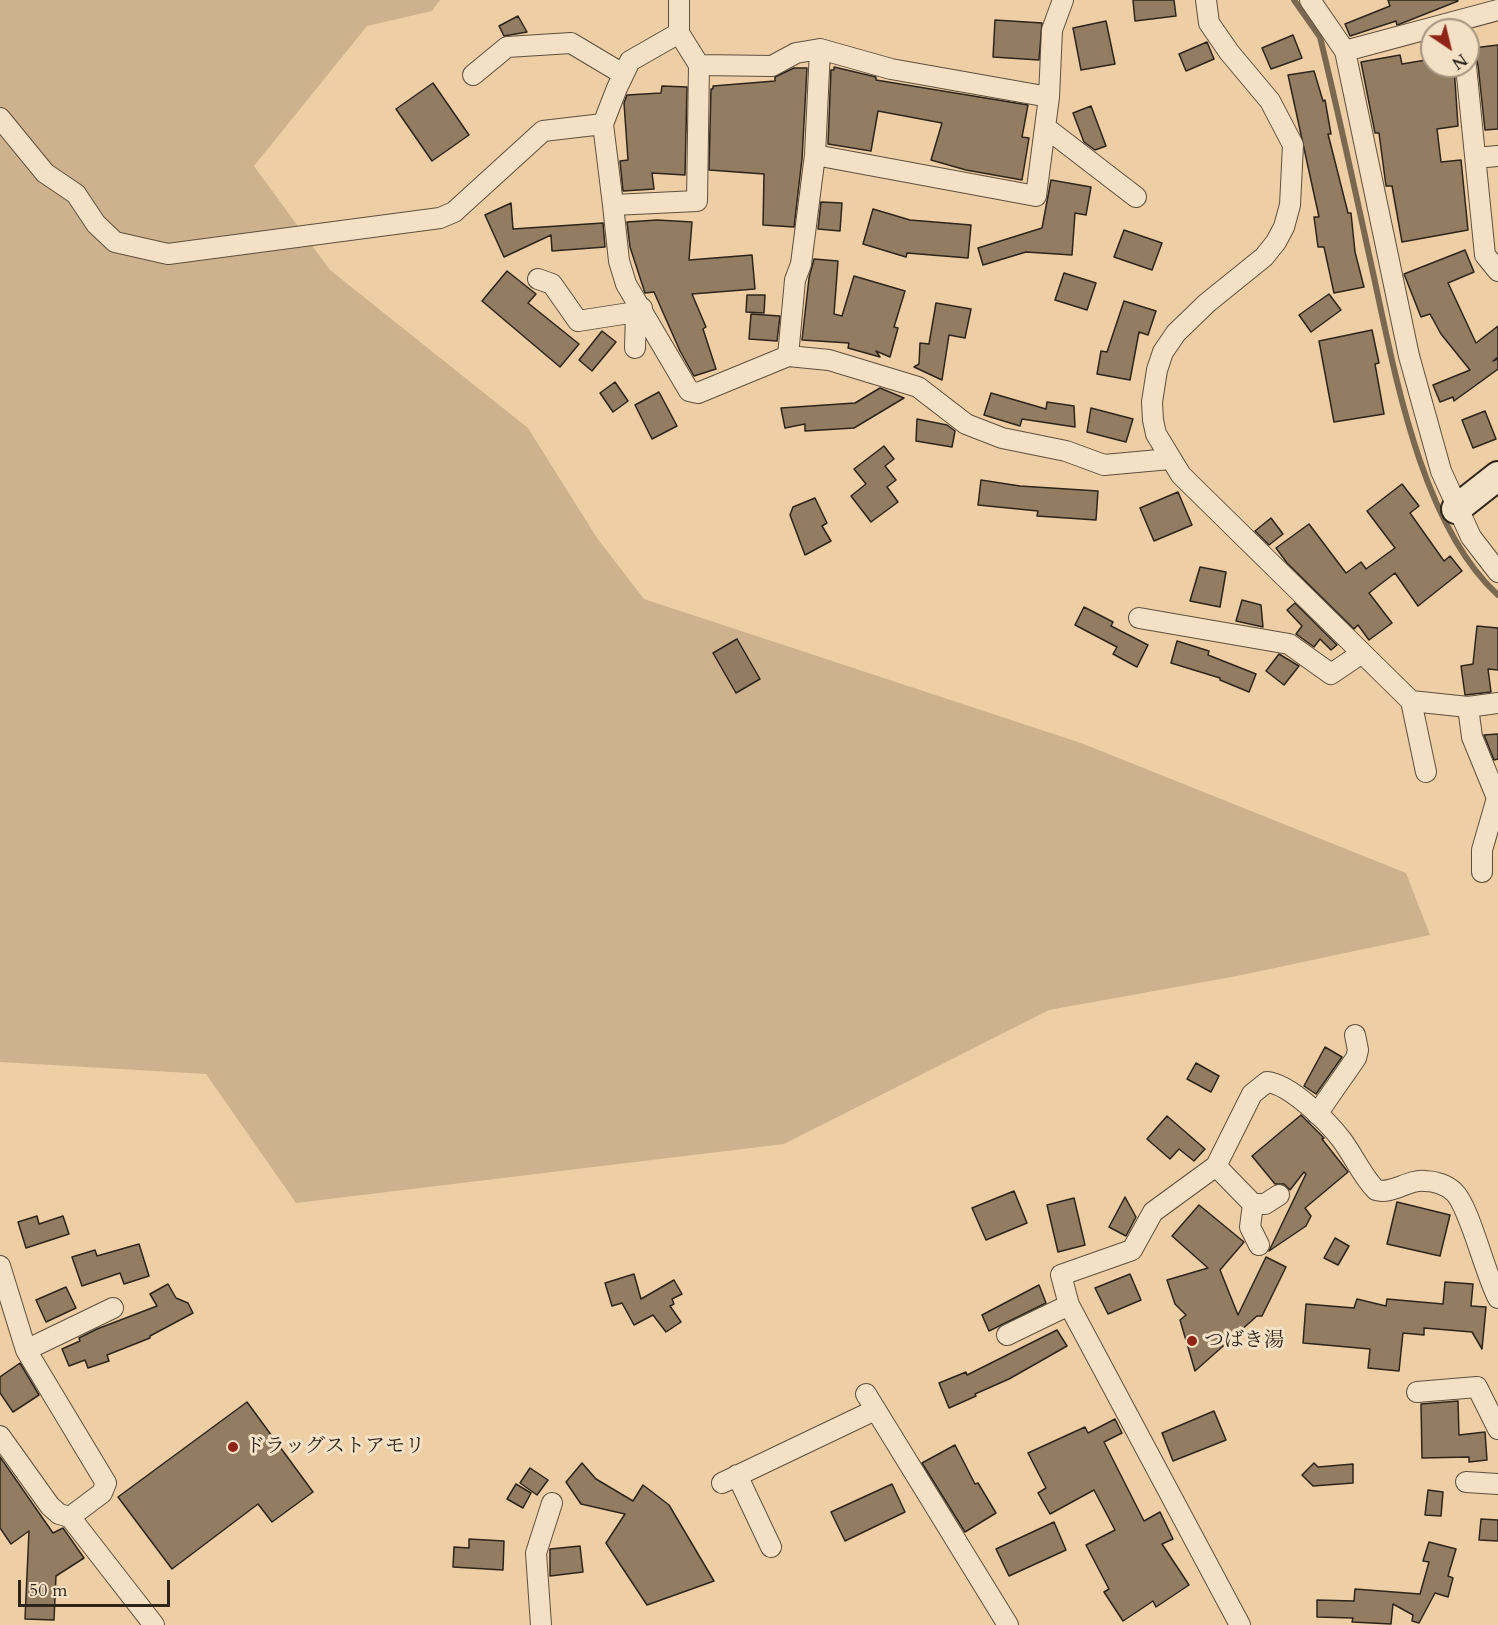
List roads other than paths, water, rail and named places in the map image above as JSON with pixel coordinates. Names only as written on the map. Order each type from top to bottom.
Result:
[{"type":"street","points":[[613,205],[697,201],[699,65],[679,33],[679,0]]},
{"type":"street","points":[[815,155],[1036,196],[1049,97],[1052,30],[1063,0]]},
{"type":"street","points":[[1206,0],[1209,23],[1229,52],[1270,101],[1293,145],[1290,205],[1284,227],[1264,257],[1176,333],[1163,352],[1157,370],[1152,402],[1156,434],[1181,475],[1411,701],[1426,772]]},
{"type":"street","points":[[1310,0],[1345,51],[1409,356],[1441,471],[1470,537],[1498,572]]},
{"type":"street","points":[[1477,18],[1498,10]]},
{"type":"street","points":[[679,33],[630,61],[603,124],[622,273],[639,310],[689,391],[698,393],[788,356],[829,360],[907,382],[918,387],[966,424],[1002,438],[1066,451],[1104,465],[1170,459]]},
{"type":"street","points":[[1345,51],[1420,34]]},
{"type":"street","points":[[473,75],[507,47],[571,43],[623,74]]},
{"type":"street","points":[[699,65],[772,66],[796,53],[820,49],[891,69],[1049,97]]},
{"type":"street","points":[[788,356],[795,280],[801,264],[815,155],[820,49]]},
{"type":"street","points":[[1467,78],[1485,255],[1498,271]]},
{"type":"street","points":[[0,118],[45,173],[76,194],[96,224],[115,242],[168,254],[440,218],[454,212],[543,131],[603,124]]},
{"type":"street","points":[[1045,127],[1136,197]]},
{"type":"street","points":[[1476,158],[1498,156]]},
{"type":"street","points":[[538,279],[552,284],[578,321],[639,310]]},
{"type":"street","points":[[635,348],[639,310]]},
{"type":"street","points":[[1456,509],[1498,476]]},
{"type":"street","points":[[1139,618],[1289,644],[1331,674],[1362,653]]},
{"type":"street","points":[[1411,701],[1468,707],[1498,703]]},
{"type":"street","points":[[1468,707],[1472,737],[1497,798],[1482,850],[1482,872]]},
{"type":"street","points":[[1317,1114],[1356,1058],[1358,1042],[1355,1035]]},
{"type":"street","points":[[1240,1625],[1069,1305],[1061,1275],[1132,1250],[1154,1212],[1216,1166],[1252,1094],[1267,1082],[1287,1091],[1317,1114],[1341,1139],[1376,1190],[1382,1192],[1410,1182],[1424,1180],[1440,1184],[1455,1192],[1468,1216],[1482,1262],[1498,1298]]},
{"type":"street","points":[[1216,1166],[1253,1204],[1265,1204],[1279,1195]]},
{"type":"street","points":[[1253,1204],[1250,1227],[1259,1245]]},
{"type":"street","points":[[0,1266],[26,1350],[106,1483],[102,1493],[70,1517]]},
{"type":"street","points":[[1007,1335],[1069,1305]]},
{"type":"street","points":[[26,1350],[113,1308]]},
{"type":"street","points":[[1417,1392],[1477,1387],[1498,1428]]},
{"type":"street","points":[[771,1547],[729,1479],[870,1402],[1008,1625]]},
{"type":"street","points":[[0,1436],[50,1506],[59,1514],[70,1517],[154,1625]]},
{"type":"street","points":[[1466,1482],[1498,1484]]},
{"type":"street","points":[[541,1625],[536,1553],[552,1503]]},
{"type":"waterway","points":[[1294,0],[1320,37],[1388,345],[1428,484],[1447,526],[1470,564],[1498,595]]},
{"type":"place","name":"つばき湯","points":[[1192,1341]]},
{"type":"place","name":"ドラッグストアモリ","points":[[233,1447]]}]
